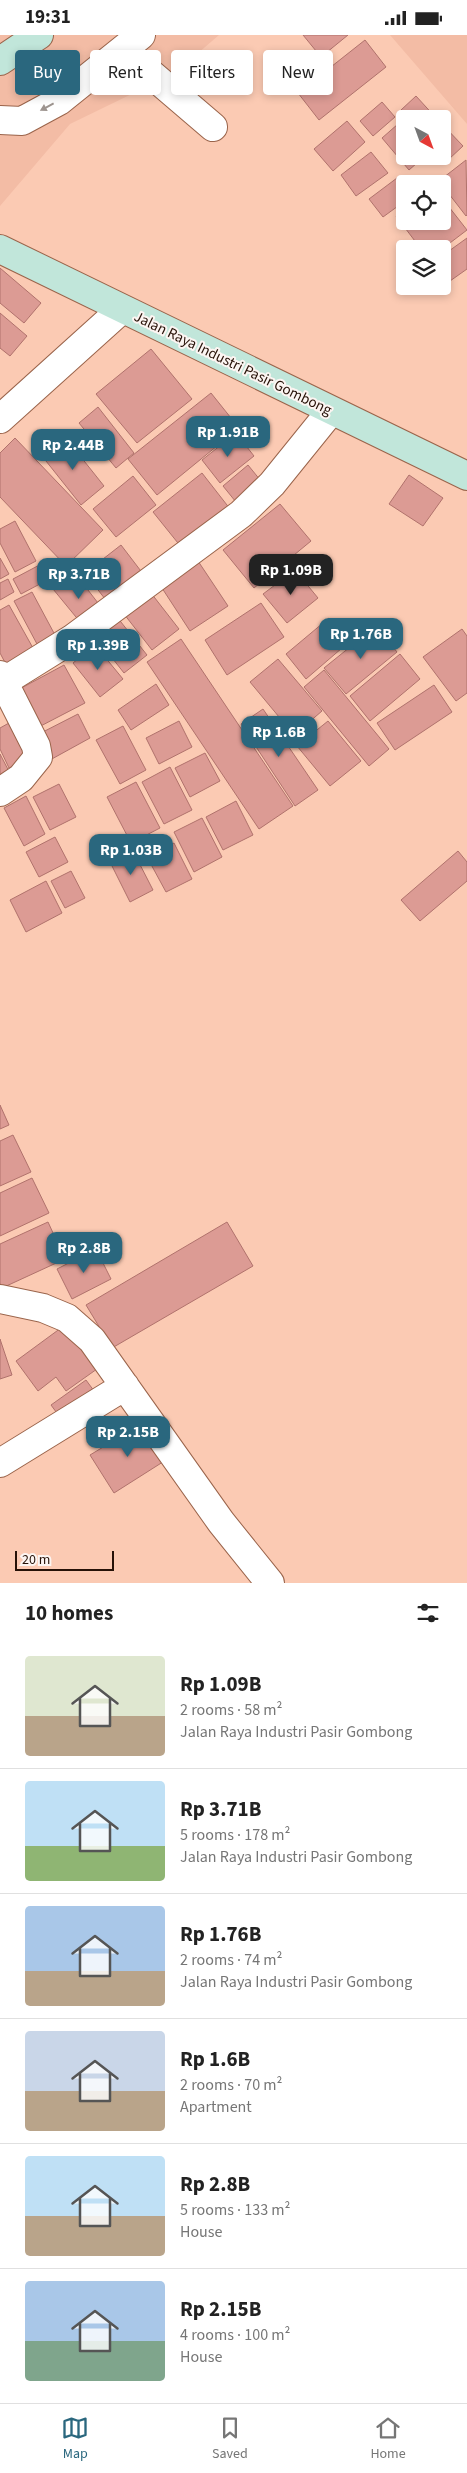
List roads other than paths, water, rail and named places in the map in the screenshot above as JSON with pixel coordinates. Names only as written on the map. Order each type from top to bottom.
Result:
[{"type":"main road","points":[[0,61],[39,35]]},
{"type":"main road","name":"Jalan Raya Industri Pasir Gombong","points":[[0,249],[467,476]]},
{"type":"street","points":[[0,120],[22,121],[59,101],[132,42],[214,127]]},
{"type":"street","points":[[0,419],[122,309]]},
{"type":"street","points":[[0,792],[21,777],[38,757],[36,746],[2,678],[72,639],[241,514],[272,484],[332,411]]},
{"type":"street","points":[[0,1299],[44,1308],[67,1318],[92,1340],[221,1522],[270,1583]]},
{"type":"street","points":[[0,1463],[125,1386]]}]
